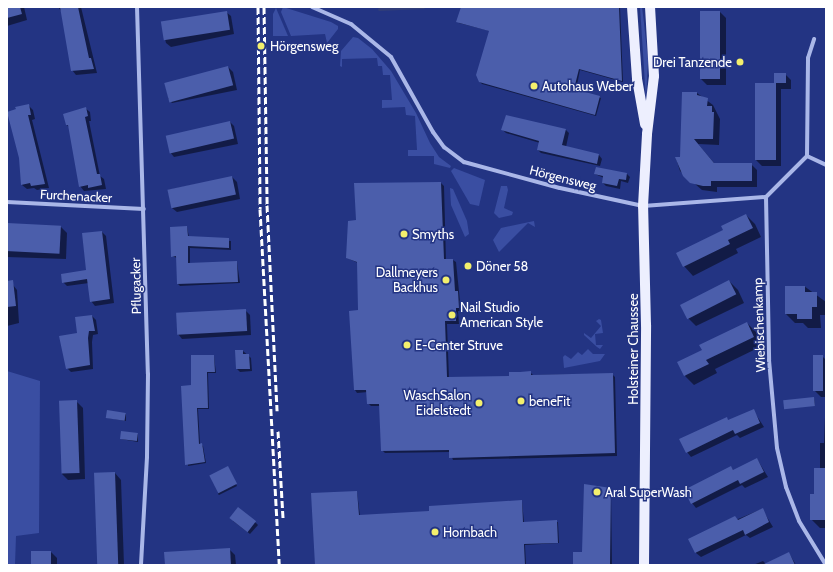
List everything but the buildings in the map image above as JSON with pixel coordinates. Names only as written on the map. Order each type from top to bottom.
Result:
[{"type":"main road","name":"Holsteiner Chaussee","points":[[632,7],[636,79],[647,134]]},
{"type":"main road","name":"Holsteiner Chaussee","points":[[644,565],[646,325],[643,206],[647,134],[654,76],[650,7]]},
{"type":"street","name":"Pflugacker","points":[[137,7],[144,209],[147,450],[141,565]]},
{"type":"street","name":"Hörgensweg","points":[[312,7],[351,24],[390,56],[433,132],[444,146],[464,162],[560,188],[643,206]]},
{"type":"street","points":[[643,206],[766,198],[807,156],[808,58],[814,39]]},
{"type":"street","points":[[807,156],[826,165]]},
{"type":"street","name":"Wiebischenkamp","points":[[766,198],[769,360],[777,448],[786,487],[800,521],[826,565]]},
{"type":"street","name":"Furchenacker","points":[[7,202],[144,209]]},
{"type":"shaded area","points":[[283,7],[331,22],[338,26],[338,29],[327,43],[325,34],[291,36],[281,12]]},
{"type":"shaded area","points":[[640,7],[642,7],[648,60],[646,100]]},
{"type":"shaded area","points":[[276,8],[288,36],[273,36],[273,14]]},
{"type":"shaded area","points":[[353,37],[358,38],[372,49],[391,71],[416,113],[430,143],[439,157],[451,166],[450,168],[434,164],[434,156],[408,156],[408,150],[417,150],[415,116],[406,115],[405,107],[382,108],[382,100],[392,100],[390,75],[383,75],[382,66],[378,66],[377,58],[342,59],[342,67],[340,66],[341,51]]},
{"type":"shaded area","points":[[454,168],[485,180],[479,206],[470,204],[451,171]]},
{"type":"shaded area","points":[[501,186],[507,186],[508,190],[504,208],[513,212],[512,215],[499,218],[494,213]]},
{"type":"shaded area","points":[[450,188],[453,189],[467,221],[469,234],[465,237],[451,205]]},
{"type":"shaded area","points":[[534,221],[535,227],[528,223],[499,252],[493,240],[501,228]]},
{"type":"shaded area","points":[[599,319],[601,320],[603,333],[595,334],[596,345],[603,345],[600,349],[584,335],[584,333],[591,338],[601,326],[596,321]]},
{"type":"shaded area","points":[[588,349],[593,354],[605,354],[600,361],[564,368],[563,357],[565,355],[571,359],[578,352],[582,355]]},
{"type":"shaded area","points":[[7,371],[40,381],[39,533],[16,536],[15,565],[7,565]]},
{"type":"waterway","points":[[379,9],[423,7]]},
{"type":"railway","points":[[258,7],[260,209],[279,565]]},
{"type":"railway","points":[[264,7],[267,205],[277,411]]},
{"type":"railway","points":[[278,431],[283,519]]},
{"type":"place","name":"Hörgensweg","points":[[261,46]]},
{"type":"place","name":"Drei Tanzende","points":[[740,62]]},
{"type":"place","name":"Autohaus Weber","points":[[534,86]]},
{"type":"place","name":"Smyths","points":[[404,234]]},
{"type":"place","name":"Döner 58","points":[[468,266]]},
{"type":"place","name":"Dallmeyers Backhus","points":[[446,280]]},
{"type":"place","name":"Nail Studio American Style","points":[[452,315]]},
{"type":"place","name":"E-Center Struve","points":[[407,345]]},
{"type":"place","name":"beneFit","points":[[521,401]]},
{"type":"place","name":"WaschSalon Eidelstedt","points":[[479,403]]},
{"type":"place","name":"Aral SuperWash","points":[[597,492]]},
{"type":"place","name":"Hornbach","points":[[435,532]]}]
